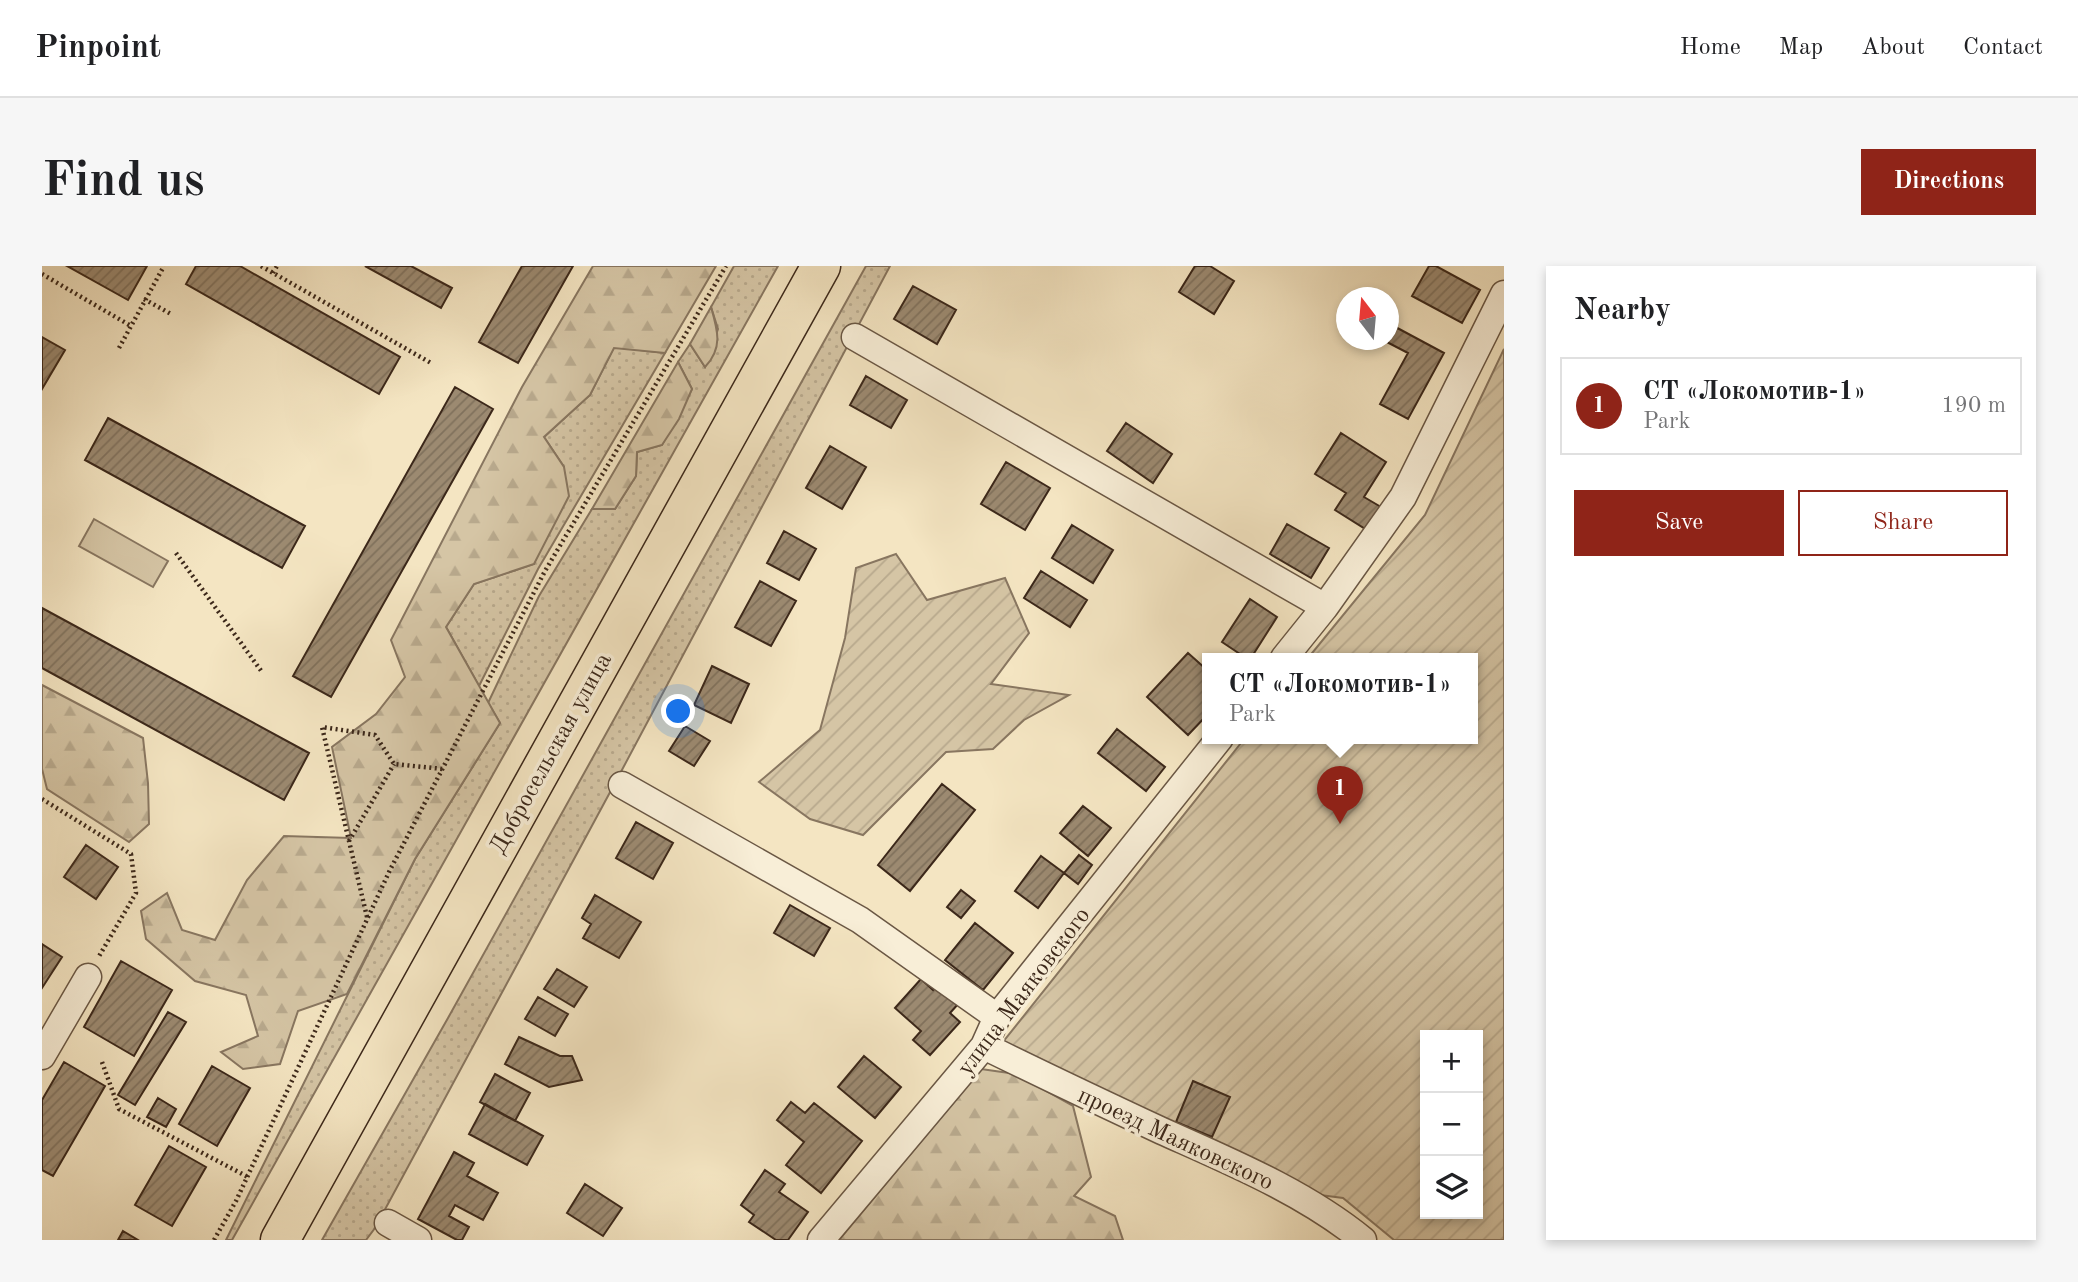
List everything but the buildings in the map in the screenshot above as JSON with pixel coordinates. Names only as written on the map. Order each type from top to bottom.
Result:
[{"type":"main road","name":"Добросельская улица","points":[[280,1240],[821,266]]},
{"type":"street","points":[[1288,653],[1325,607],[1403,497],[1504,294]]},
{"type":"street","points":[[855,337],[1325,607]]},
{"type":"street","name":"улица Маяковского","points":[[821,1240],[984,1046],[997,1017],[1215,744]]},
{"type":"street","points":[[622,785],[860,920],[997,1017]]},
{"type":"street","points":[[42,1056],[88,977]]},
{"type":"street","name":"проезд Маяковского","points":[[984,1046],[1256,1174],[1342,1223],[1363,1240]]},
{"type":"street","points":[[388,1223],[418,1240]]},
{"type":"path","points":[[119,348],[164,266]]},
{"type":"path","points":[[261,266],[431,363]]},
{"type":"path","points":[[273,273],[277,266]]},
{"type":"path","points":[[214,1240],[248,1177],[368,919],[545,570],[726,266]]},
{"type":"path","points":[[42,274],[131,326]]},
{"type":"path","points":[[144,299],[171,314]]},
{"type":"path","points":[[176,553],[262,672]]},
{"type":"path","points":[[368,919],[322,727],[375,735],[394,764]]},
{"type":"path","points":[[394,764],[443,769]]},
{"type":"path","points":[[349,841],[394,764]]},
{"type":"path","points":[[42,799],[131,854],[136,893],[88,977]]},
{"type":"path","points":[[102,1062],[119,1109],[248,1177]]},
{"type":"green space","points":[[593,266],[716,266],[665,353],[614,348],[590,395],[544,437],[564,467],[569,496],[534,564],[474,584],[446,627],[500,723],[415,859],[347,994],[298,1011],[280,1064],[243,1069],[221,1052],[258,1036],[246,995],[195,981],[146,939],[141,911],[167,893],[182,930],[215,940],[247,880],[284,836],[351,838],[332,747],[376,714],[405,677],[391,640],[522,387]]},
{"type":"green space","points":[[734,266],[778,266],[232,1240],[226,1240],[415,859],[500,723],[488,703],[539,596],[592,509],[615,509],[636,476],[637,452],[662,445],[692,389],[678,362],[690,344],[705,367],[718,329],[711,307]]},
{"type":"green space","points":[[866,266],[890,266],[375,1228],[366,1240],[322,1240],[448,1018]]},
{"type":"green space","points":[[711,307],[716,324],[717,346],[705,367],[690,344]]},
{"type":"green space","points":[[614,347],[665,353],[538,569],[479,686],[446,627],[474,584],[534,564],[564,467],[544,437],[590,395]]},
{"type":"green space","points":[[1504,349],[1504,1240],[1394,1240],[1343,1198],[1320,1195],[1003,1042],[1240,744],[1478,744],[1478,653],[1312,653],[1425,515]]},
{"type":"green space","points":[[678,362],[692,389],[679,419],[662,445],[637,452],[636,476],[615,509],[592,509]]},
{"type":"green space","points":[[94,519],[168,561],[153,587],[79,546]]},
{"type":"green space","points":[[896,554],[927,600],[1005,578],[1029,633],[991,684],[1069,695],[1024,720],[993,749],[946,752],[863,835],[810,819],[759,782],[820,730],[845,638],[856,568]]},
{"type":"green space","points":[[42,685],[143,738],[149,824],[129,842],[47,789],[42,769]]},
{"type":"green space","points":[[981,1069],[1016,1074],[1073,1106],[1091,1177],[1074,1196],[1115,1216],[1123,1240],[839,1240]]},
{"type":"place","name":"СТ «Локомотив-1»","points":[[1340,824]]}]
